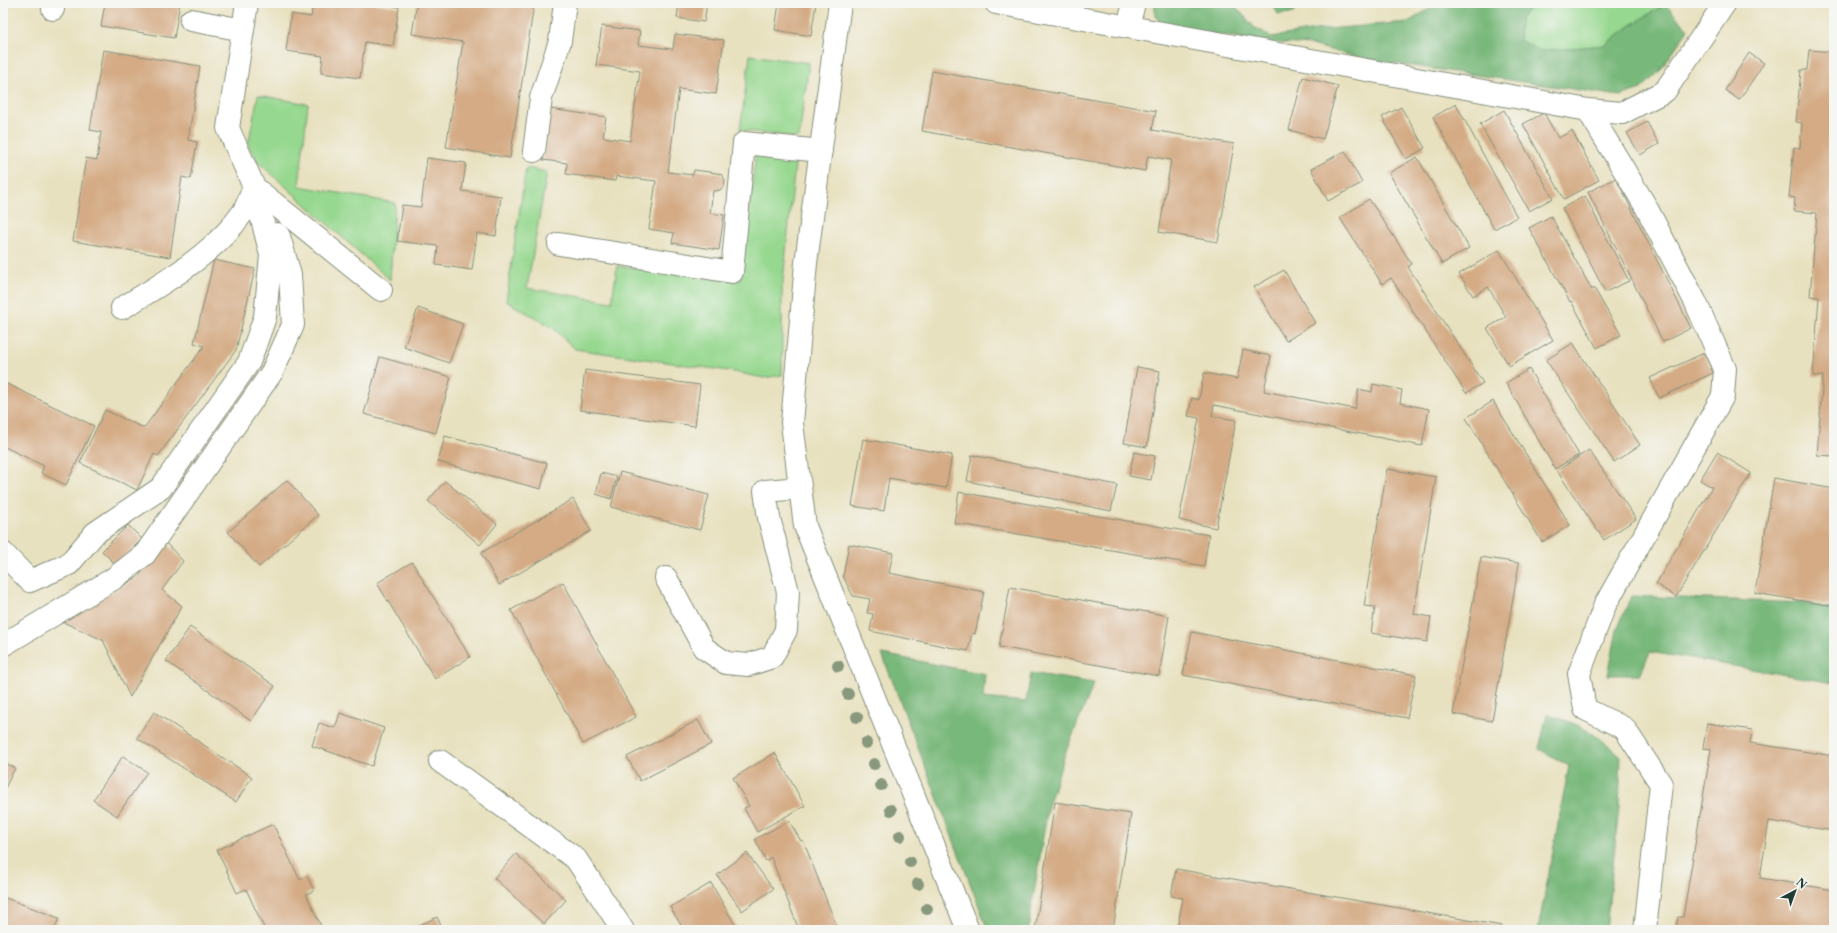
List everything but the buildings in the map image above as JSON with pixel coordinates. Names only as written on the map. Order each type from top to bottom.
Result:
[{"type":"street","points":[[3,553],[30,581],[69,564],[95,533],[162,488],[249,362],[265,317],[271,255],[264,222],[254,188],[228,128],[247,3]]},
{"type":"street","points":[[534,151],[541,98],[560,41],[565,3]]},
{"type":"street","points":[[840,3],[806,263],[792,423],[805,526],[968,930]]},
{"type":"street","points":[[996,3],[1588,110],[1622,113],[1664,91],[1725,3]]},
{"type":"street","points":[[1128,27],[1134,3]]},
{"type":"street","points":[[191,20],[243,30]]},
{"type":"street","points":[[1588,110],[1645,205],[1696,303],[1725,369],[1723,396],[1605,605],[1579,674],[1584,709],[1624,728],[1661,784],[1645,930]]},
{"type":"street","points":[[559,244],[732,272],[744,143],[821,151]]},
{"type":"street","points":[[254,188],[381,290]]},
{"type":"street","points":[[122,308],[170,280],[226,234],[242,214],[254,188]]},
{"type":"street","points":[[3,645],[113,579],[145,554],[272,372],[293,324],[290,275],[279,236],[264,222]]},
{"type":"street","points":[[666,578],[704,648],[726,663],[748,665],[772,657],[786,630],[788,592],[769,518],[765,491],[800,488]]},
{"type":"street","points":[[440,761],[576,859],[623,930]]},
{"type":"green space","points":[[1155,3],[1233,4],[1254,27],[1272,37],[1316,30],[1408,22],[1439,3],[1535,3],[1520,19],[1519,40],[1540,51],[1605,45],[1630,26],[1665,4],[1688,29],[1660,71],[1641,89],[1620,96],[1365,59],[1311,45],[1265,42],[1162,25],[1155,15]]},
{"type":"green space","points":[[1271,3],[1303,3],[1293,13],[1278,14]]},
{"type":"green space","points":[[1535,3],[1636,3],[1650,6],[1665,4],[1630,26],[1605,45],[1540,51],[1519,40],[1520,19]]},
{"type":"green space","points":[[750,55],[809,63],[799,138],[740,130]]},
{"type":"green space","points":[[258,95],[308,104],[299,186],[395,203],[390,280],[258,162],[248,145]]},
{"type":"green space","points":[[756,152],[796,155],[782,291],[782,375],[764,378],[729,371],[575,349],[552,327],[506,301],[526,168],[547,172],[527,288],[612,302],[617,266],[740,281]]},
{"type":"green space","points":[[1631,596],[1803,603],[1834,609],[1834,683],[1650,652],[1640,675],[1608,675],[1617,630]]},
{"type":"green space","points":[[882,654],[985,674],[983,698],[1026,702],[1031,673],[1094,683],[1065,754],[1048,806],[1028,930],[988,930]]},
{"type":"green space","points":[[1547,715],[1568,721],[1587,730],[1621,756],[1619,807],[1606,930],[1538,930],[1569,766],[1539,749]]}]
